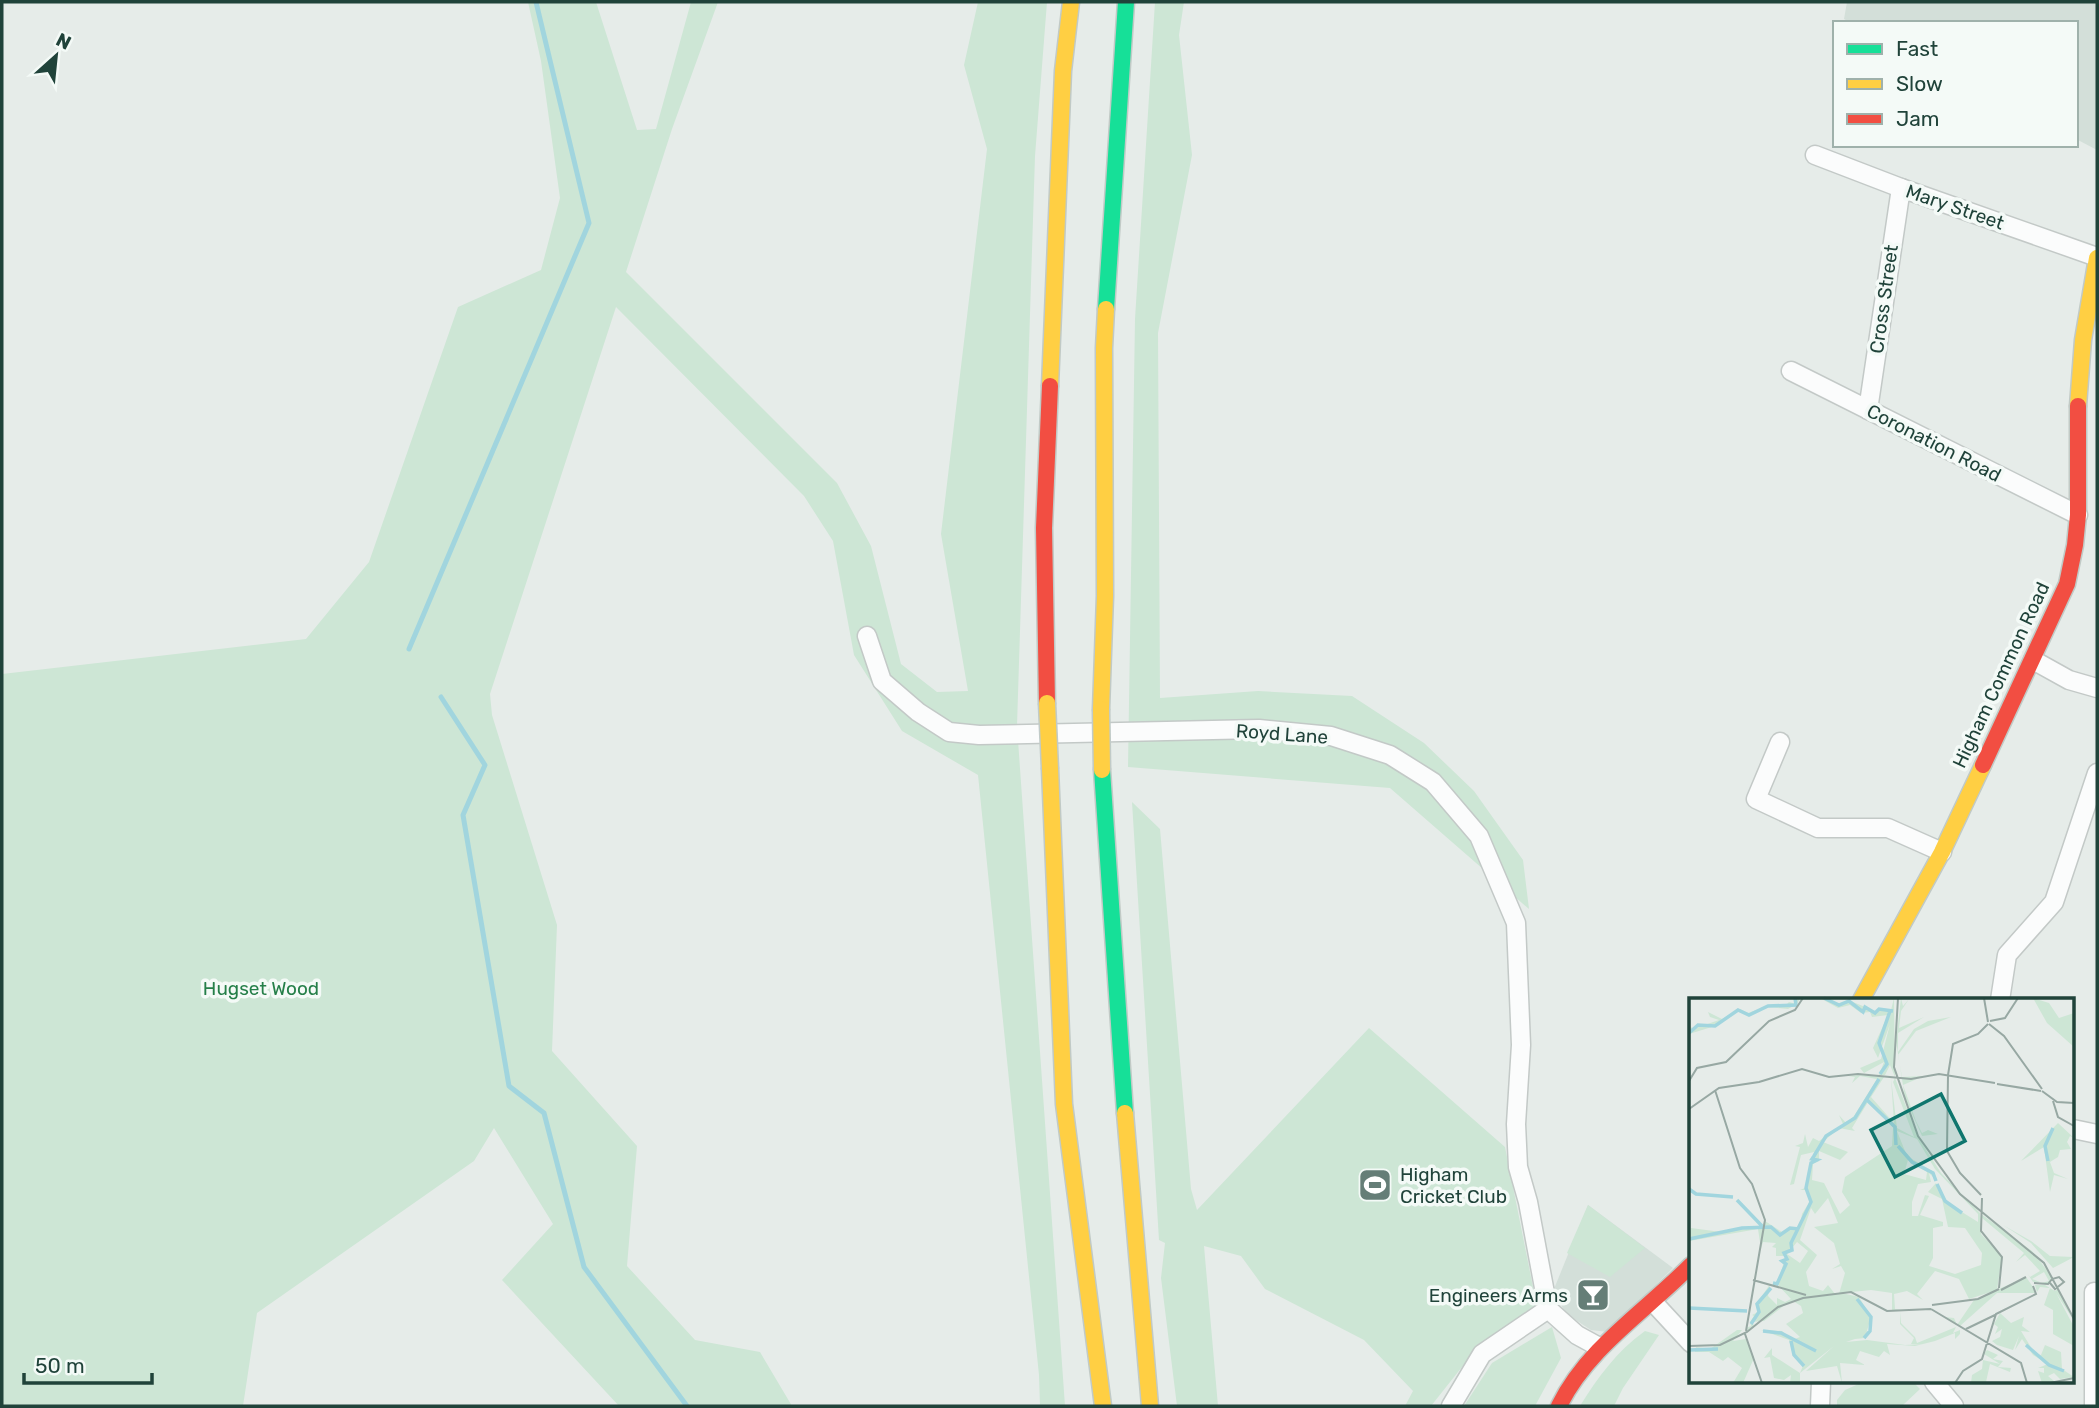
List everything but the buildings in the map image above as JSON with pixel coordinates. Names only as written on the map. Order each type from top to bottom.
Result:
[{"type":"main road","points":[[1071,2],[1063,71],[1044,527],[1047,703],[1064,1104],[1103,1406]]},
{"type":"main road","points":[[1126,2],[1104,348],[1105,596],[1102,770],[1131,1203],[1150,1406]]},
{"type":"main road","name":"Higham Common Road","points":[[1862,998],[1942,852],[2067,584],[2078,515],[2078,390],[2083,340],[2097,258]]},
{"type":"main road","points":[[1559,1406],[1568,1385],[1599,1348],[1653,1303],[1689,1267]]},
{"type":"street","name":"Mary Street","points":[[1815,155],[2097,258]]},
{"type":"street","name":"Cross Street","points":[[1868,410],[1901,188]]},
{"type":"street","name":"Coronation Road","points":[[1791,371],[2078,515]]},
{"type":"street","name":"Royd Lane","points":[[867,636],[883,681],[918,712],[949,732],[979,735],[1259,729],[1331,736],[1390,755],[1433,782],[1479,836],[1516,923],[1521,1045],[1516,1124],[1518,1167],[1528,1202],[1548,1309]]},
{"type":"street","points":[[2033,660],[2070,680],[2097,688]]},
{"type":"street","points":[[1780,742],[1756,799],[1818,828],[1888,828],[1942,852]]},
{"type":"street","points":[[2000,998],[2007,955],[2054,902],[2089,824],[2097,773]]},
{"type":"street","points":[[2074,1129],[2097,1134]]},
{"type":"street","points":[[2094,1292],[2094,1406]]},
{"type":"street","points":[[1653,1303],[1689,1341]]},
{"type":"street","points":[[1451,1406],[1482,1354],[1548,1309],[1577,1335],[1599,1348]]},
{"type":"street","points":[[1820,1406],[1821,1384]]},
{"type":"street","points":[[1936,1384],[1954,1406]]},
{"type":"shaded area","points":[[1847,2],[2097,2],[2097,150],[2078,140],[2078,21],[1844,19]]},
{"type":"shaded area","points":[[1588,1205],[1673,1268],[1608,1332],[1591,1330],[1565,1313],[1554,1289]]},
{"type":"green space","name":"Hugset Wood","points":[[528,2],[596,2],[637,130],[656,129],[691,2],[718,2],[672,129],[626,272],[837,483],[871,546],[901,664],[937,692],[968,691],[941,534],[987,149],[964,65],[978,2],[1047,2],[1035,156],[1017,726],[1065,1406],[1040,1406],[978,775],[902,731],[854,655],[833,541],[804,496],[616,307],[490,694],[492,715],[557,925],[552,1051],[637,1146],[627,1266],[695,1340],[760,1352],[792,1406],[619,1406],[502,1280],[553,1224],[494,1128],[474,1161],[257,1313],[243,1406],[2,1406],[2,674],[306,639],[369,562],[458,307],[541,270],[560,198],[541,61]]},
{"type":"green space","points":[[1155,2],[1184,2],[1179,35],[1192,155],[1158,333],[1160,698],[1258,691],[1352,696],[1424,743],[1474,791],[1523,860],[1529,909],[1390,788],[1128,767],[1135,319]]},
{"type":"green space","points":[[1132,802],[1160,829],[1191,1189],[1197,1210],[1369,1028],[1505,1147],[1537,1307],[1477,1348],[1431,1406],[1405,1406],[1413,1391],[1364,1340],[1265,1289],[1241,1256],[1204,1246],[1218,1406],[1177,1406],[1161,1278],[1165,1243],[1159,1240]]},
{"type":"green space","points":[[1588,1205],[1645,1248],[1610,1277],[1567,1253]]},
{"type":"green space","points":[[1552,1327],[1561,1358],[1535,1406],[1464,1406],[1492,1363]]},
{"type":"green space","points":[[1645,1331],[1659,1335],[1614,1406],[1580,1406],[1609,1365]]},
{"type":"green space","points":[[1858,1384],[1915,1384],[1920,1389],[1903,1405],[1837,1406],[1837,1400],[1845,1390]]},
{"type":"waterway","points":[[409,649],[589,223],[536,2]]},
{"type":"waterway","points":[[441,697],[485,765],[463,815],[509,1086],[544,1113],[584,1267],[687,1406]]},
{"type":"traffic: fast","points":[[1106,309],[1126,2]]},
{"type":"traffic: fast","points":[[1102,770],[1125,1113]]},
{"type":"traffic: slow","points":[[1050,386],[1063,71],[1071,2]]},
{"type":"traffic: slow","points":[[2078,406],[2083,340],[2097,258]]},
{"type":"traffic: slow","points":[[1101,709],[1105,596],[1106,309]]},
{"type":"traffic: slow","points":[[1047,703],[1050,769]]},
{"type":"traffic: slow","points":[[1101,709],[1102,770]]},
{"type":"traffic: slow","points":[[1862,998],[1942,852],[1983,765]]},
{"type":"traffic: slow","points":[[1050,769],[1064,1104],[1103,1406]]},
{"type":"traffic: slow","points":[[1125,1113],[1150,1406]]},
{"type":"traffic: jam","points":[[1047,703],[1044,528],[1050,386]]},
{"type":"traffic: jam","points":[[1983,765],[2067,584],[2078,515],[2078,406]]},
{"type":"traffic: jam","points":[[1559,1406],[1571,1385],[1602,1348],[1689,1267]]},
{"type":"place","name":"Higham Cricket Club","points":[[1375,1185]]},
{"type":"place","name":"Engineers Arms","points":[[1593,1295]]}]
